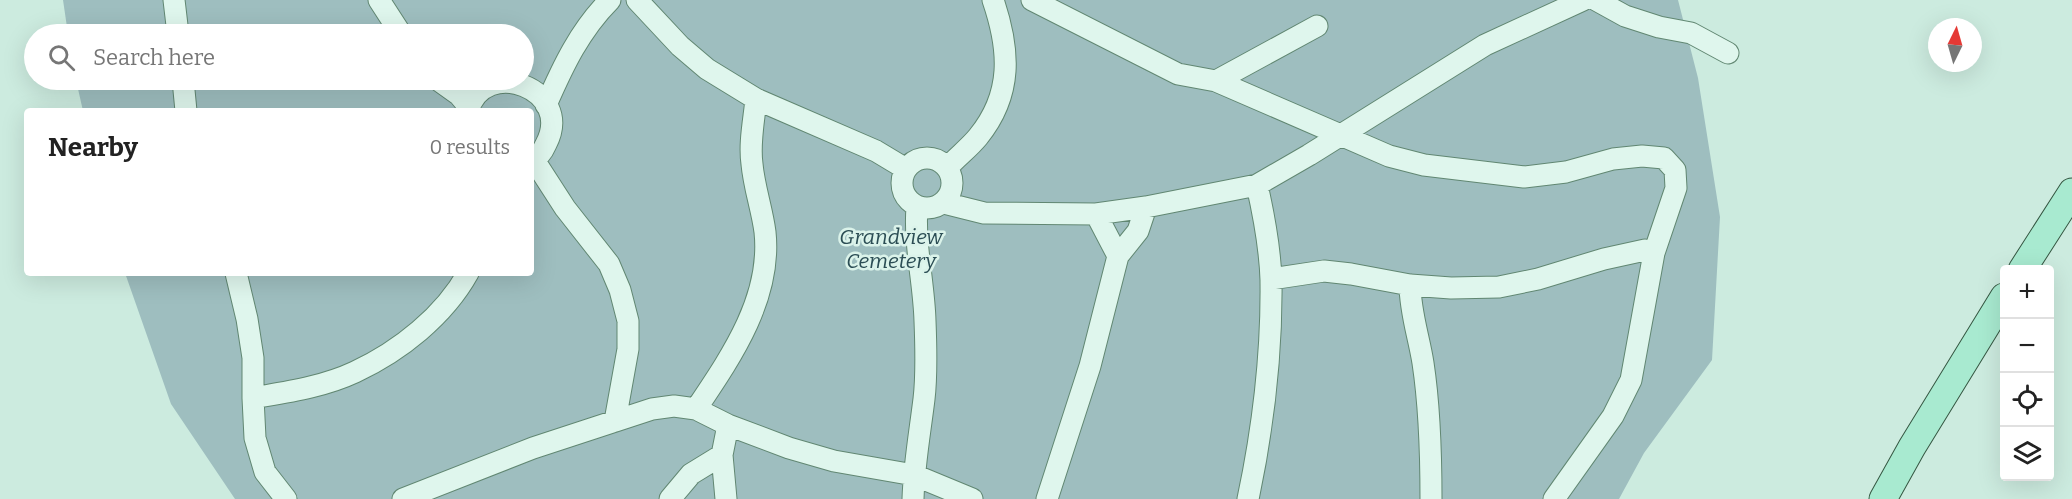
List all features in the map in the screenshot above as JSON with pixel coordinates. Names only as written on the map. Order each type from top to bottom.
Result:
[{"type":"main road","points":[[2025,265],[2072,192]]},
{"type":"main road","points":[[1883,499],[1918,437],[2000,304]]},
{"type":"lane","points":[[174,0],[177,24]]},
{"type":"lane","points":[[379,0],[395,24]]},
{"type":"lane","points":[[546,105],[574,46],[591,18],[610,0]]},
{"type":"lane","points":[[637,0],[680,46],[707,69],[756,99],[876,151],[906,169]]},
{"type":"lane","points":[[948,167],[978,137],[997,106],[1007,61],[1000,22],[993,0]]},
{"type":"lane","points":[[1032,0],[1178,74],[1216,81],[1389,156],[1424,165],[1524,177],[1566,172],[1613,159],[1642,156],[1664,158],[1675,170],[1676,188],[1654,253],[1631,380],[1613,416],[1554,499]]},
{"type":"lane","points":[[945,203],[984,213],[1096,214],[1146,207],[1257,185],[1485,45],[1583,0]]},
{"type":"lane","points":[[1596,0],[1625,16],[1659,27],[1691,33],[1728,53]]},
{"type":"lane","points":[[1216,81],[1317,26]]},
{"type":"lane","points":[[184,90],[186,108]]},
{"type":"lane","points":[[452,90],[459,95],[468,108]]},
{"type":"lane","points":[[470,108],[483,90]]},
{"type":"lane","points":[[533,90],[542,97],[552,124],[550,138],[543,151],[534,159]]},
{"type":"lane","points":[[696,409],[744,333],[758,298],[764,267],[765,233],[752,163],[752,131],[756,99]]},
{"type":"lane","points":[[926,157],[938,160],[948,167],[953,179],[952,192],[945,203],[931,209],[917,207],[908,201],[902,190],[902,179],[906,169],[914,161],[926,157]]},
{"type":"lane","points":[[534,162],[565,208],[609,264],[620,290],[628,321],[628,349],[615,421]]},
{"type":"lane","points":[[1248,499],[1256,463],[1267,367],[1271,279],[1257,185]]},
{"type":"lane","points":[[913,499],[924,396],[926,321],[916,223],[917,207]]},
{"type":"lane","points":[[1047,499],[1090,366],[1118,256],[1138,231],[1146,207]]},
{"type":"lane","points":[[1096,214],[1118,256]]},
{"type":"lane","points":[[1271,279],[1324,271],[1410,285],[1451,288],[1499,287],[1539,279],[1604,259],[1645,250],[1654,253]]},
{"type":"lane","points":[[238,276],[248,319],[253,358],[255,438],[266,472],[286,499]]},
{"type":"lane","points":[[253,398],[302,390],[355,372],[393,350],[430,323],[466,276]]},
{"type":"lane","points":[[1410,285],[1410,306],[1423,361],[1430,417],[1431,499]]},
{"type":"lane","points":[[403,499],[533,448],[652,409],[674,406],[696,409],[728,425],[789,448],[834,461],[914,475],[972,499]]},
{"type":"lane","points":[[726,499],[722,455],[728,425]]},
{"type":"lane","points":[[670,499],[691,474],[722,455]]},
{"type":"green space","name":"Grandview Cemetery","points":[[63,0],[1678,0],[1698,78],[1720,217],[1712,360],[1644,453],[1619,499],[235,499],[171,404],[126,276],[534,276],[534,108],[82,108],[78,90],[534,90],[534,24],[67,24]]}]
